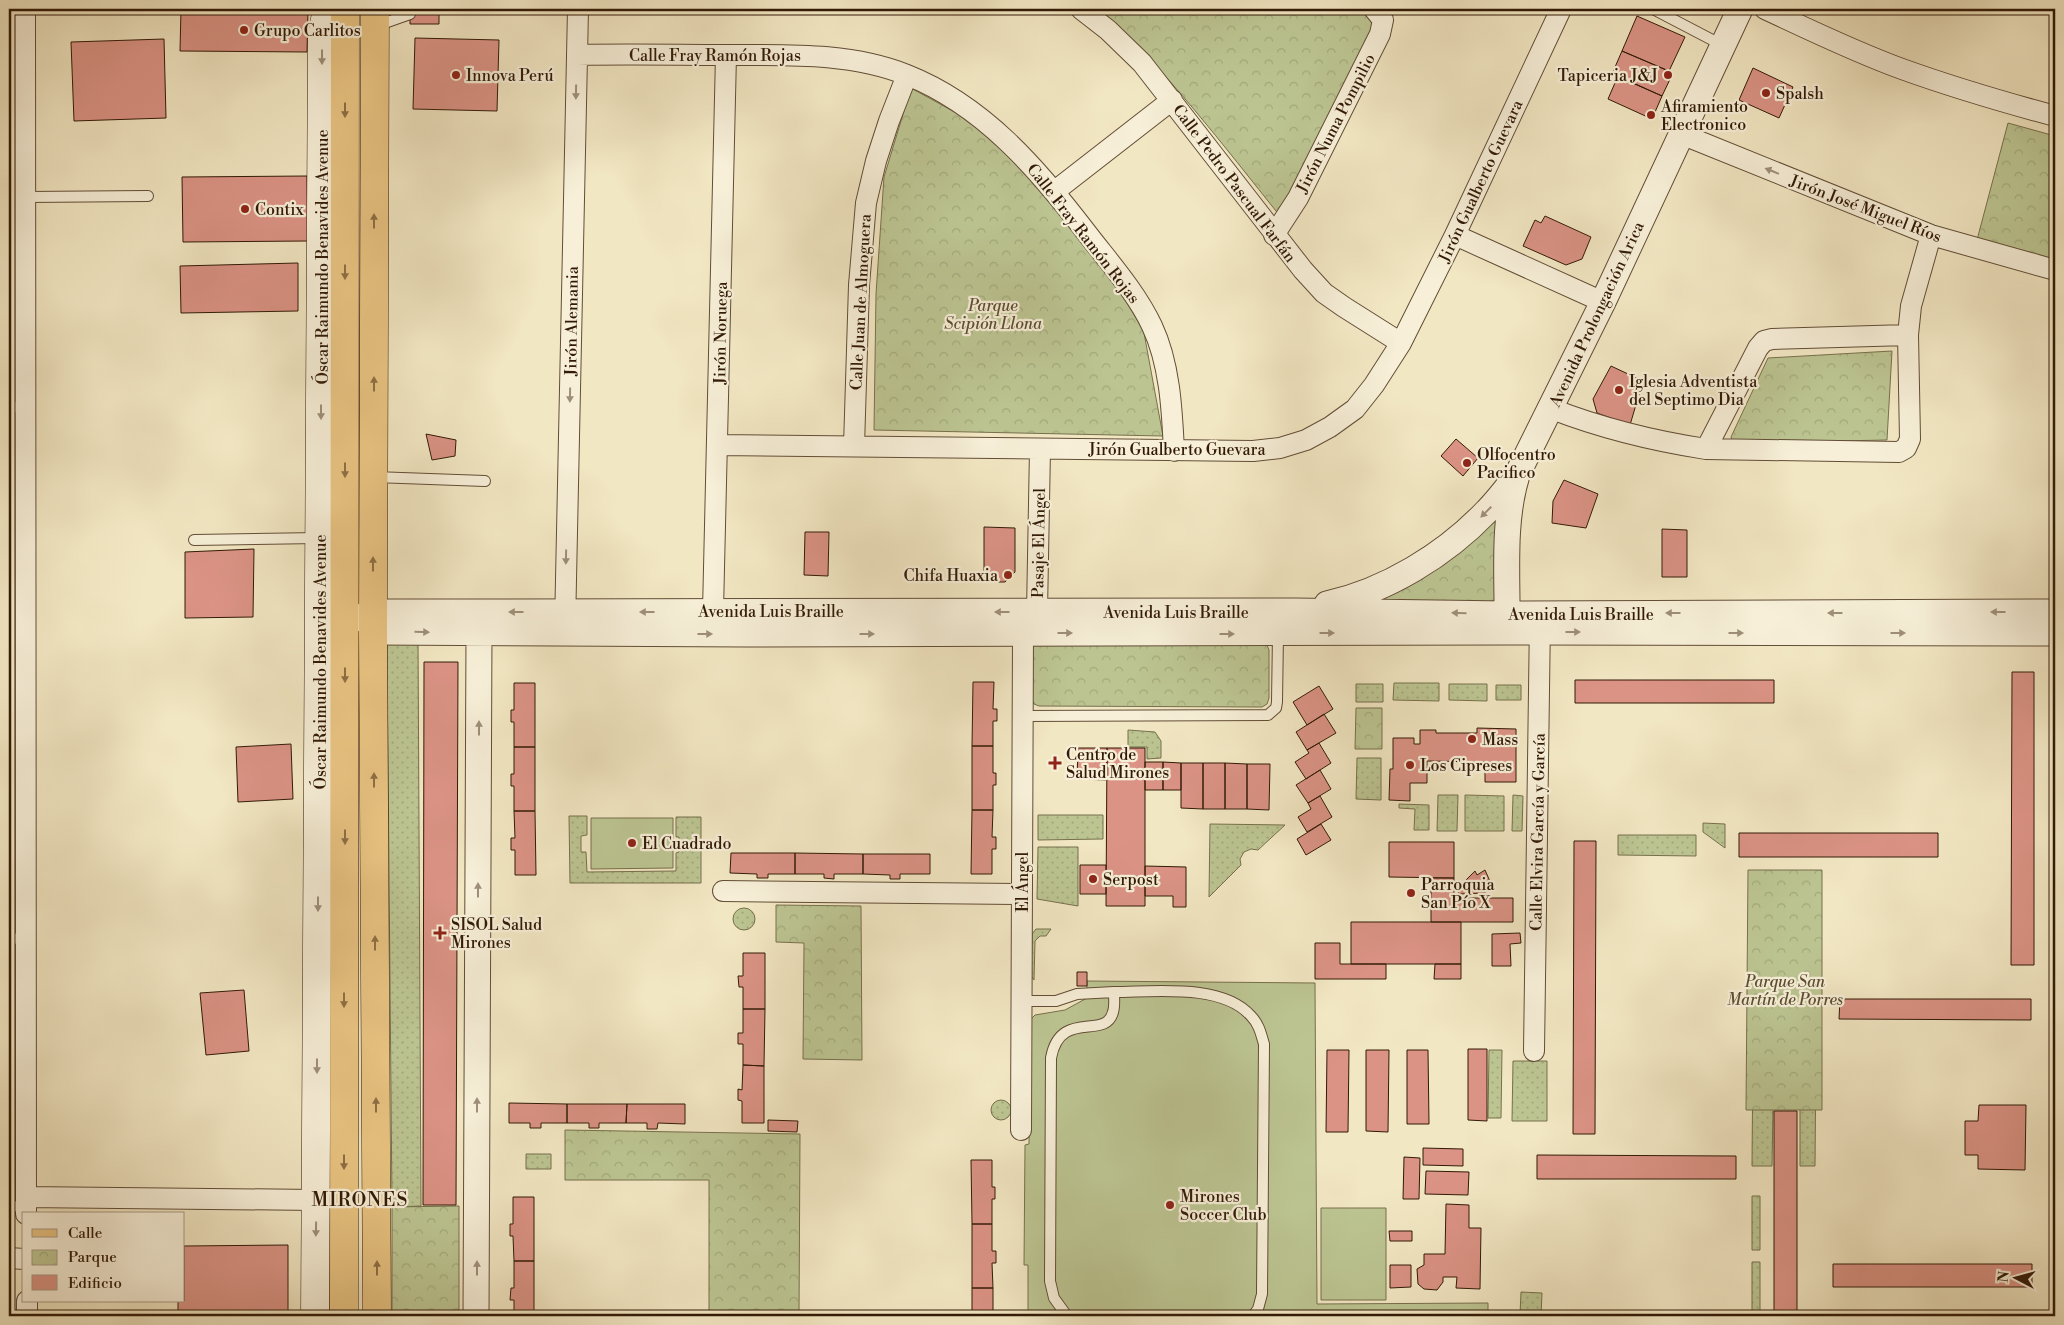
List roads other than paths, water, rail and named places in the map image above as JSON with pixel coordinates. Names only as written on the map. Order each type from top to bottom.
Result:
[{"type":"main road","name":"Óscar Raimundo Benavides Avenue","points":[[315,1316],[321,538],[322,34],[327,9]]},
{"type":"main road","name":"Óscar Raimundo Benavides Avenue","points":[[344,1316],[345,9]]},
{"type":"main road","points":[[375,18],[373,622],[377,1316]]},
{"type":"street","points":[[25,9],[26,197],[17,407],[17,938],[22,1206],[316,1200]]},
{"type":"street","name":"Jirón Alemania","points":[[565,623],[578,9]]},
{"type":"street","name":"Calle Pedro Pascual Farfán","points":[[1081,9],[1125,45],[1172,100],[1274,235],[1324,292],[1344,308],[1402,343]]},
{"type":"street","name":"Jirón Numa Pompilio","points":[[1274,235],[1298,198],[1380,34],[1383,20],[1374,9]]},
{"type":"street","name":"Jirón Gualberto Guevara","points":[[717,445],[1253,451],[1280,448],[1306,440],[1330,427],[1355,409],[1402,343],[1561,9]]},
{"type":"street","name":"Avenida Prolongación Arica","points":[[1507,623],[1508,518],[1511,496],[1518,475],[1603,302],[1740,9]]},
{"type":"street","points":[[1765,9],[1822,36],[1900,68],[1988,98],[2055,116]]},
{"type":"street","name":"Calle Fray Ramón Rojas","points":[[577,54],[798,55],[836,58],[876,66],[907,75],[944,94],[978,116],[1008,142],[1055,191],[1141,305],[1153,328],[1163,359],[1169,389],[1174,451]]},
{"type":"street","name":"Jirón Noruega","points":[[713,611],[726,55]]},
{"type":"street","name":"Calle Juan de Almoguera","points":[[854,446],[858,285],[866,203],[876,161],[907,75]]},
{"type":"street","points":[[1055,191],[1172,100]]},
{"type":"street","name":"Jirón José Miguel Ríos","points":[[1681,134],[1931,236],[2055,270]]},
{"type":"street","points":[[1455,235],[1603,302]]},
{"type":"street","points":[[1552,409],[1582,421],[1684,446],[1706,449],[1899,452],[1906,448],[1910,439],[1908,335],[1911,306],[1931,236]]},
{"type":"street","points":[[1706,449],[1758,348],[1764,342],[1772,339],[1908,335]]},
{"type":"street","name":"Pasaje El Ángel","points":[[1023,633],[1037,612],[1040,449]]},
{"type":"street","points":[[1295,611],[1346,599],[1379,587],[1417,567],[1460,536],[1488,511],[1518,475]]},
{"type":"street","name":"Avenida Luis Braille","points":[[320,663],[327,647],[336,634],[353,620],[479,633],[565,623],[713,611],[1295,611],[1507,623]]},
{"type":"street","name":"Avenida Luis Braille","points":[[373,622],[565,623],[1023,633],[1278,634],[1507,623],[2055,612]]},
{"type":"street","name":"Avenida Luis Braille","points":[[1540,623],[2055,634]]},
{"type":"street","name":"Calle Elvira García y García","points":[[1534,1051],[1540,623]]},
{"type":"street","points":[[476,1316],[479,633]]},
{"type":"street","name":"El Ángel","points":[[1021,1130],[1023,633]]},
{"type":"street","points":[[723,891],[1022,894]]},
{"type":"street","points":[[9,1258],[22,1259]]},
{"type":"street","points":[[26,1316],[27,1302]]},
{"type":"lane","points":[[1653,9],[1722,45]]},
{"type":"lane","points":[[375,18],[410,14]]},
{"type":"lane","points":[[26,197],[148,196]]},
{"type":"lane","points":[[374,477],[485,481]]},
{"type":"lane","points":[[194,540],[321,538]]},
{"type":"lane","points":[[1023,716],[1268,715],[1276,708],[1277,702],[1278,634]]},
{"type":"lane","points":[[1067,1316],[1054,1298],[1050,1281],[1051,1058],[1057,1039],[1065,1032],[1074,1028],[1101,1025],[1109,1021],[1113,1012],[1114,992]]},
{"type":"lane","points":[[1022,1001],[1056,1001],[1077,994],[1114,992],[1189,992],[1224,998],[1238,1005],[1251,1016],[1260,1029],[1264,1044],[1262,1294],[1258,1309],[1253,1316]]},
{"type":"place","name":"Grupo Carlitos","points":[[244,30]]},
{"type":"place","name":"Innova Perú","points":[[456,75]]},
{"type":"place","name":"Tapiceria J&J","points":[[1668,75]]},
{"type":"place","name":"Spalsh","points":[[1766,93]]},
{"type":"place","name":"Afiramiento Electronico","points":[[1651,115]]},
{"type":"place","name":"Contix","points":[[245,209]]},
{"type":"place","name":"Iglesia Adventista del Septimo Dia","points":[[1619,390]]},
{"type":"place","name":"Olfocentro Pacifico","points":[[1467,463]]},
{"type":"place","name":"Chifa Huaxia","points":[[1008,575]]},
{"type":"place","name":"Mass","points":[[1472,739]]},
{"type":"place","name":"Centro de Salud Mirones","points":[[1055,763]]},
{"type":"place","name":"Los Cipreses","points":[[1410,765]]},
{"type":"place","name":"El Cuadrado","points":[[632,843]]},
{"type":"place","name":"Serpost","points":[[1093,879]]},
{"type":"place","name":"Parroquia San Pío X","points":[[1411,893]]},
{"type":"place","name":"SISOL Salud Mirones","points":[[440,933]]},
{"type":"place","name":"Mirones Soccer Club","points":[[1170,1205]]},
{"type":"district","name":"MIRONES","points":[[360,1199]]},
{"type":"park label","name":"Parque Scipión Llona","points":[[993,314]]},
{"type":"park label","name":"Parque San Martín de Porres","points":[[1785,990]]}]
